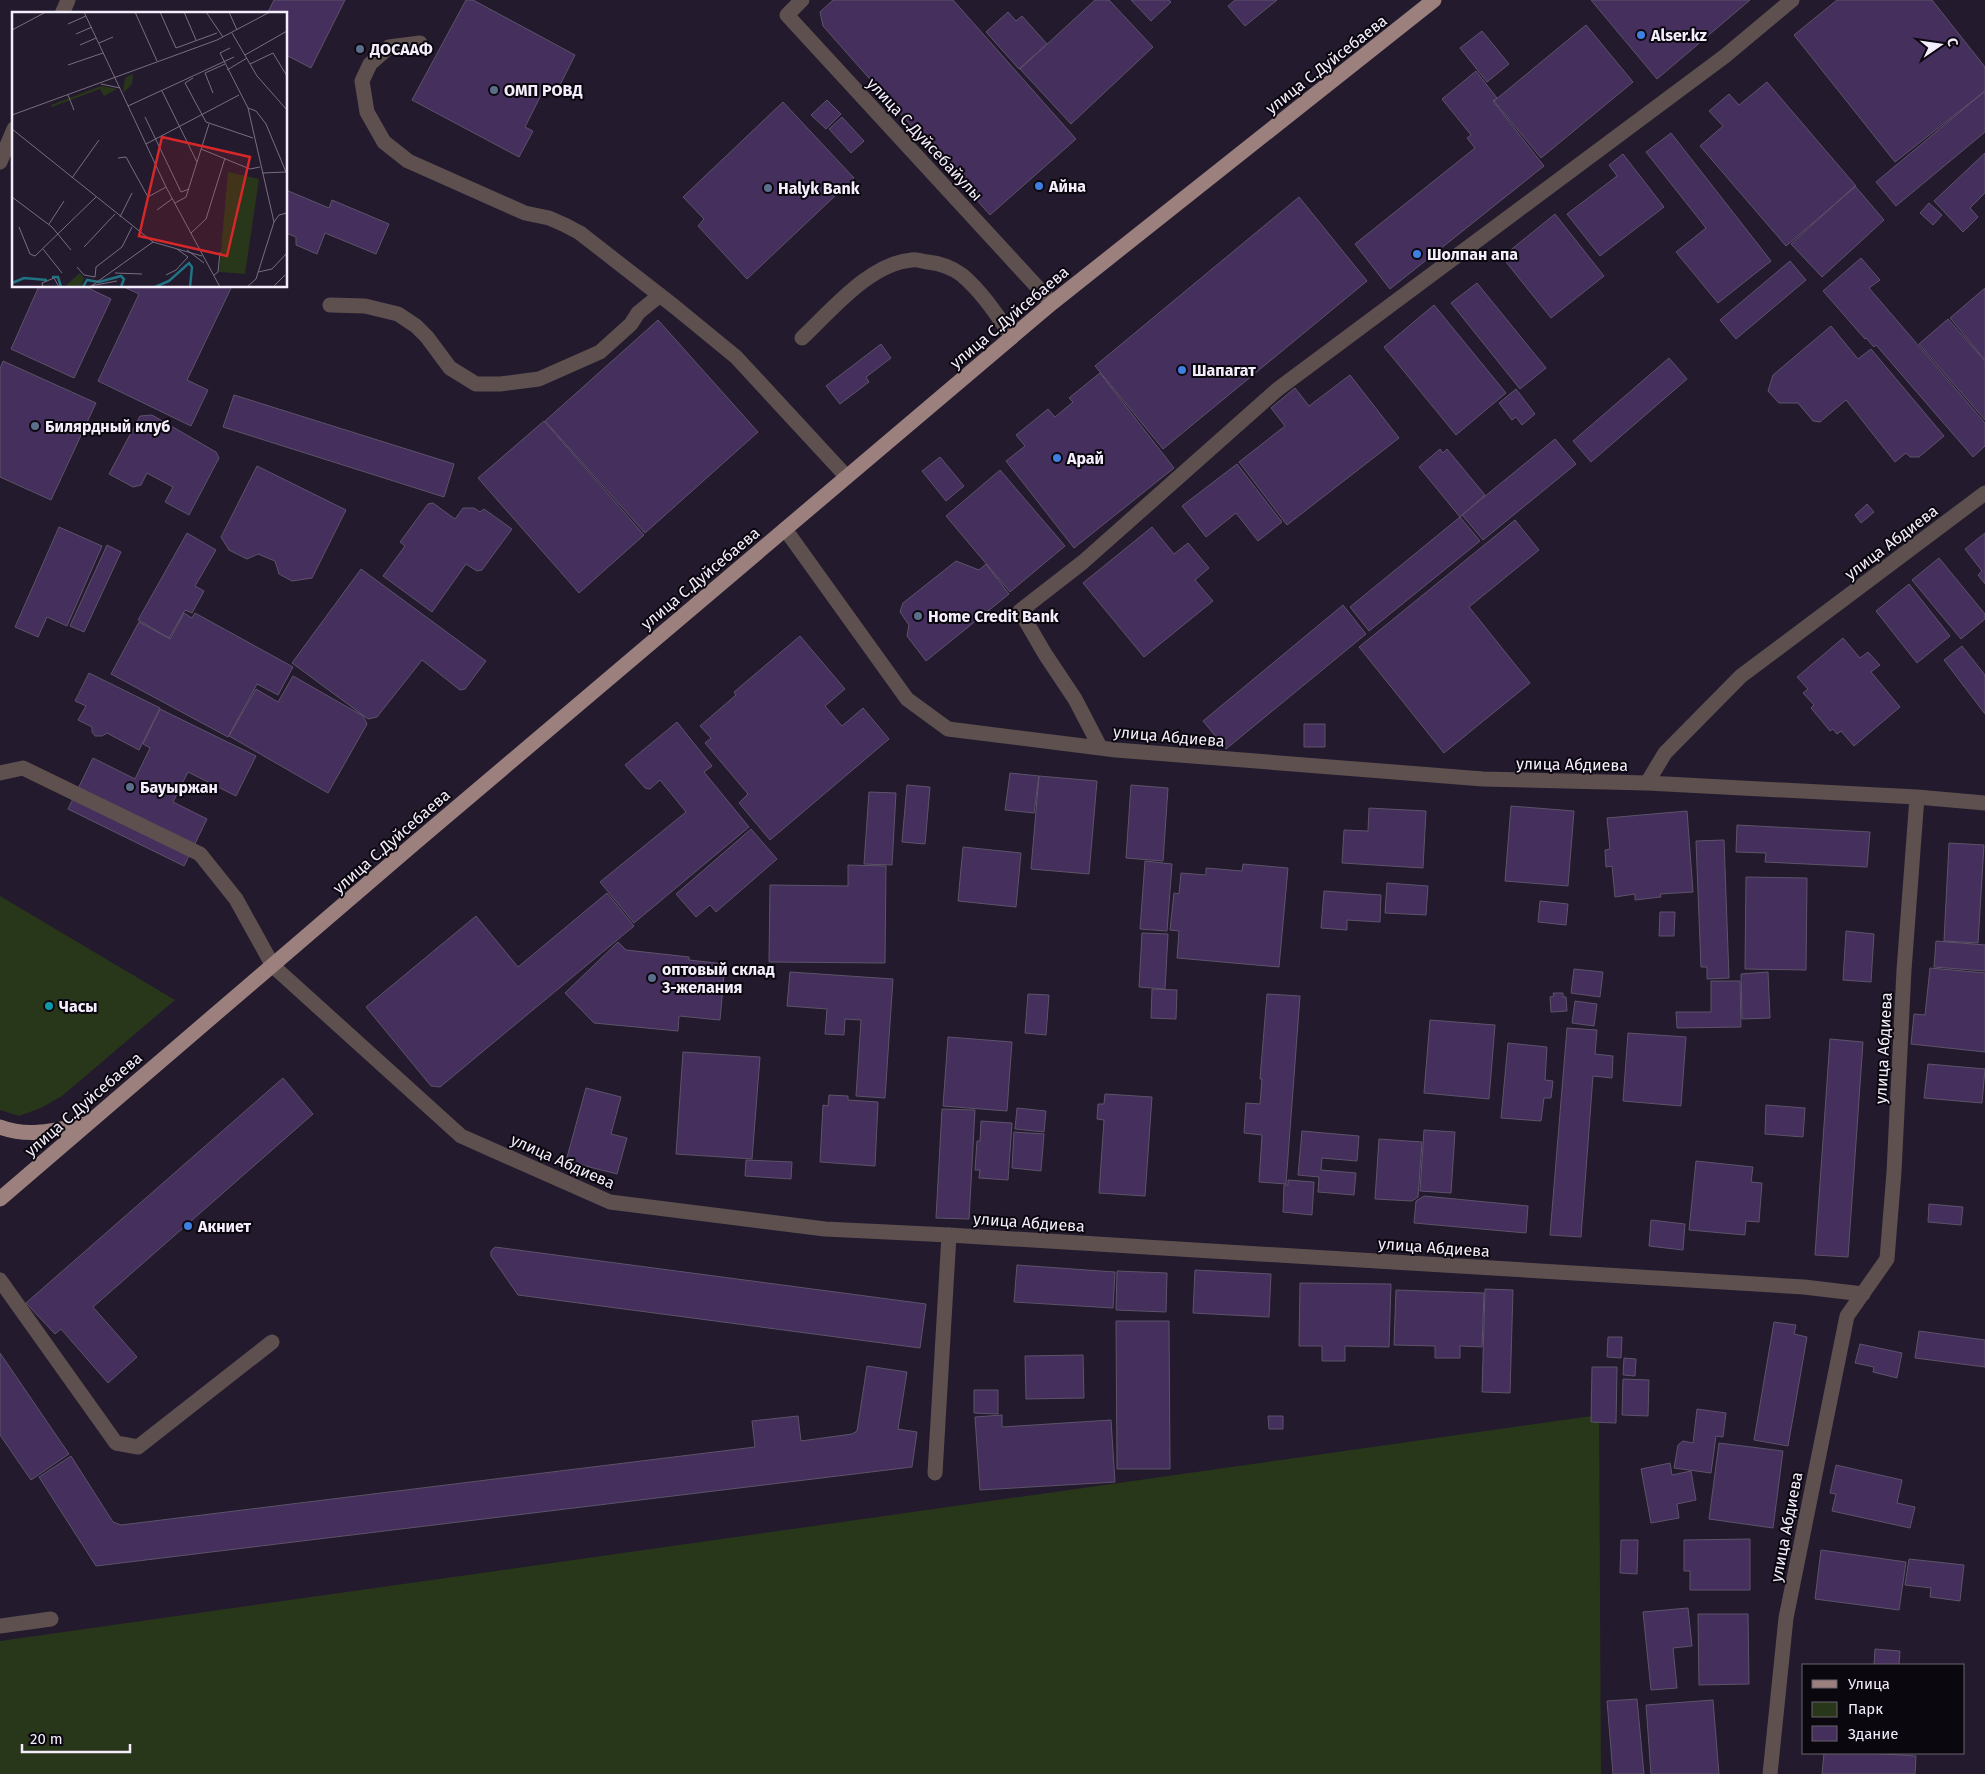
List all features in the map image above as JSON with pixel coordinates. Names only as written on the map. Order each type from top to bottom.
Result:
[{"type":"main road","name":"улица С.Дуйсебаева","points":[[0,1199],[86,1123],[1052,303],[1434,0]]},
{"type":"main road","points":[[0,1128],[12,1132],[33,1134],[86,1123]]},
{"type":"street","points":[[63,12],[68,0]]},
{"type":"street","name":"улица С.Дуйсебайулы","points":[[802,0],[787,15],[1052,303]]},
{"type":"street","points":[[1100,747],[1075,699],[1044,654],[1020,611],[1083,562],[1278,390],[1725,56],[1792,0]]},
{"type":"street","points":[[420,43],[389,47],[370,64],[362,81],[367,112],[384,142],[408,161],[525,214],[549,218],[565,224],[580,234],[660,295],[736,357],[846,476]]},
{"type":"street","points":[[0,162],[12,134]]},
{"type":"street","points":[[802,338],[864,280],[887,266],[912,260],[936,263],[952,268],[983,296],[1012,337]]},
{"type":"street","points":[[330,305],[365,306],[398,314],[421,331],[450,368],[476,384],[500,384],[538,379],[600,352],[630,324],[638,313],[660,295]]},
{"type":"street","name":"улица Абдиева","points":[[1647,783],[1665,753],[1741,676],[1985,493]]},
{"type":"street","name":"улица Абдиева","points":[[785,529],[907,698],[948,730],[1100,747],[1483,779],[1647,783],[1917,797],[1985,803]]},
{"type":"street","name":"улица Абдиева","points":[[0,773],[23,768],[200,854],[236,899],[273,966],[461,1136],[610,1202],[825,1230],[949,1234],[1804,1287],[1863,1294]]},
{"type":"street","name":"улица Абдиева","points":[[1770,1774],[1786,1618],[1846,1316],[1887,1259],[1894,1172],[1904,970],[1917,797]]},
{"type":"street","points":[[935,1473],[949,1234]]},
{"type":"street","points":[[0,1280],[116,1443],[138,1448],[272,1342]]},
{"type":"street","points":[[0,1626],[51,1619]]},
{"type":"green space","points":[[0,896],[175,1000],[62,1096],[41,1108],[19,1116],[0,1110]]},
{"type":"green space","points":[[1599,1415],[1601,1774],[0,1774],[0,1641]]},
{"type":"building","points":[[274,0],[345,0],[311,68],[288,56],[288,12],[268,12]]},
{"type":"building","points":[[466,0],[473,0],[575,55],[559,87],[545,87],[525,127],[533,131],[519,157],[412,100]]},
{"type":"building","points":[[833,0],[953,0],[1076,139],[990,215],[823,26],[820,12]]},
{"type":"building","points":[[1095,0],[1109,0],[1153,47],[1071,124],[1020,69]]},
{"type":"building","points":[[1131,0],[1169,0],[1171,2],[1151,21]]},
{"type":"building","points":[[1235,0],[1277,0],[1245,26],[1228,6]]},
{"type":"building","points":[[1591,0],[1750,0],[1657,79]]},
{"type":"building","points":[[1837,0],[1932,0],[1985,67],[1985,91],[1895,162],[1794,35]]},
{"type":"building","points":[[1008,12],[1016,21],[1022,16],[1047,44],[1019,69],[986,32]]},
{"type":"building","points":[[1586,25],[1633,82],[1541,158],[1494,101]]},
{"type":"building","points":[[1482,31],[1509,64],[1487,82],[1460,48]]},
{"type":"building","points":[[1476,71],[1497,98],[1493,101],[1544,166],[1390,289],[1355,244],[1475,148],[1467,138],[1471,135],[1442,99]]},
{"type":"building","points":[[1767,82],[1856,186],[1786,246],[1700,146],[1723,126],[1709,111],[1729,94],[1739,105]]},
{"type":"building","points":[[1985,91],[1985,132],[1896,206],[1876,182]]},
{"type":"building","points":[[827,100],[841,114],[826,129],[811,115]]},
{"type":"building","name":"Halyk Bank","points":[[783,102],[854,178],[747,279],[698,226],[704,219],[683,197]]},
{"type":"building","points":[[842,117],[864,141],[851,153],[829,129]]},
{"type":"building","points":[[1671,133],[1771,261],[1718,303],[1676,252],[1706,228],[1646,152]]},
{"type":"building","points":[[1985,153],[1985,193],[1970,208],[1978,217],[1963,232],[1934,201]]},
{"type":"building","points":[[1623,154],[1664,207],[1600,256],[1567,214],[1617,176],[1609,165]]},
{"type":"building","points":[[1855,186],[1884,220],[1822,277],[1791,244]]},
{"type":"building","points":[[288,191],[329,208],[332,200],[389,224],[376,254],[325,233],[317,254],[296,245],[296,237],[288,234]]},
{"type":"building","points":[[1299,197],[1367,281],[1163,449],[1095,366]]},
{"type":"building","points":[[1929,203],[1942,215],[1933,225],[1920,213]]},
{"type":"building","points":[[1555,214],[1604,276],[1551,318],[1502,257]]},
{"type":"building","points":[[1861,258],[1880,280],[1869,288],[1985,423],[1985,446],[1973,457],[1876,345],[1874,347],[1865,339],[1823,291]]},
{"type":"building","points":[[1790,261],[1806,280],[1736,339],[1720,320]]},
{"type":"building","points":[[1477,283],[1546,368],[1520,389],[1451,303]]},
{"type":"building","points":[[38,288],[88,288],[111,299],[74,378],[11,349]]},
{"type":"building","points":[[126,288],[231,288],[187,380],[208,390],[191,426],[98,381],[139,294]]},
{"type":"building","points":[[1985,288],[1985,360],[1950,318]]},
{"type":"building","points":[[1434,305],[1506,393],[1456,435],[1384,347]]},
{"type":"building","points":[[1948,319],[1985,361],[1985,420],[1919,344]]},
{"type":"building","points":[[658,320],[758,432],[645,533],[545,421]]},
{"type":"building","points":[[1831,326],[1858,359],[1871,349],[1944,436],[1919,457],[1910,457],[1906,453],[1895,462],[1846,400],[1820,422],[1813,421],[1798,403],[1779,403],[1768,391],[1773,375]]},
{"type":"building","points":[[881,344],[891,358],[866,377],[869,382],[840,404],[826,386]]},
{"type":"building","points":[[1669,358],[1687,379],[1591,462],[1573,441]]},
{"type":"building","points":[[3,361],[96,403],[51,500],[0,477],[0,369]]},
{"type":"building","points":[[1100,373],[1174,468],[1074,548],[1006,461],[1025,446],[1016,435],[1048,409],[1055,417],[1073,402],[1069,398]]},
{"type":"building","points":[[1350,375],[1399,438],[1287,525],[1239,462],[1285,426],[1271,408],[1295,388],[1309,406]]},
{"type":"building","points":[[1516,389],[1535,414],[1522,425],[1516,417],[1512,420],[1499,403]]},
{"type":"building","points":[[234,395],[454,464],[444,497],[223,427]]},
{"type":"building","points":[[152,415],[216,452],[219,458],[189,515],[165,502],[173,487],[147,473],[141,485],[133,487],[109,474],[140,416]]},
{"type":"building","points":[[544,421],[644,535],[579,593],[478,478]]},
{"type":"building","points":[[1555,439],[1576,464],[1483,540],[1462,515]]},
{"type":"building","points":[[1440,449],[1443,453],[1447,449],[1485,495],[1460,517],[1419,467]]},
{"type":"building","points":[[940,457],[964,486],[946,501],[922,471]]},
{"type":"building","points":[[1237,464],[1282,522],[1258,541],[1236,513],[1206,537],[1182,506]]},
{"type":"building","points":[[257,466],[346,510],[312,578],[292,581],[279,574],[275,561],[258,554],[247,559],[229,550],[221,537]]},
{"type":"building","points":[[1000,470],[1065,546],[1010,592],[946,516]]},
{"type":"building","points":[[433,503],[455,519],[463,508],[474,508],[480,512],[484,509],[512,529],[482,570],[477,571],[466,564],[432,612],[383,576],[405,546],[400,542],[428,504]]},
{"type":"building","points":[[1867,504],[1874,512],[1861,523],[1855,515]]},
{"type":"building","points":[[1460,517],[1480,541],[1369,631],[1350,607]]},
{"type":"building","points":[[1515,520],[1539,550],[1469,607],[1530,683],[1444,753],[1359,647]]},
{"type":"building","points":[[59,527],[102,546],[67,626],[47,617],[38,637],[15,627]]},
{"type":"building","points":[[1152,527],[1174,554],[1188,543],[1209,568],[1195,580],[1213,601],[1144,657],[1083,583]]},
{"type":"building","points":[[187,533],[216,550],[195,586],[204,591],[192,613],[185,610],[169,638],[138,620]]},
{"type":"building","points":[[1985,533],[1985,584],[1978,575],[1982,571],[1965,549]]},
{"type":"building","points":[[107,545],[121,552],[84,632],[70,626]]},
{"type":"building","points":[[1939,558],[1985,614],[1985,619],[1961,639],[1912,580]]},
{"type":"building","points":[[956,561],[979,570],[986,564],[1009,594],[926,661],[907,636],[909,625],[900,612],[903,603]]},
{"type":"building","points":[[361,569],[486,661],[465,689],[460,690],[422,660],[377,717],[368,719],[292,663]]},
{"type":"building","points":[[1909,584],[1950,636],[1917,663],[1876,611]]},
{"type":"building","points":[[1343,605],[1366,634],[1226,749],[1203,721]]},
{"type":"building","points":[[184,613],[192,618],[195,613],[293,667],[278,695],[257,684],[228,737],[111,674],[139,622],[170,639]]},
{"type":"building","points":[[800,636],[845,689],[825,706],[842,726],[863,708],[889,739],[770,840],[739,803],[748,794],[705,743],[711,738],[700,726],[736,695],[734,692]]},
{"type":"building","points":[[1843,638],[1860,658],[1868,652],[1880,665],[1871,672],[1900,707],[1854,746],[1841,731],[1837,734],[1833,729],[1830,731],[1811,708],[1814,705],[1803,693],[1808,689],[1797,677]]},
{"type":"building","points":[[1962,646],[1985,675],[1985,714],[1944,660]]},
{"type":"building","points":[[89,673],[160,708],[139,750],[107,733],[102,736],[95,736],[92,732],[92,727],[78,720],[86,706],[75,701]]},
{"type":"building","points":[[293,676],[363,716],[367,724],[328,793],[229,736],[256,689],[278,702]]},
{"type":"building","name":"Бауыржан","points":[[160,709],[256,756],[236,796],[188,772],[173,802],[207,819],[184,866],[68,809],[93,758],[135,779],[150,748],[143,744]]},
{"type":"building","points":[[677,722],[712,766],[704,772],[749,827],[634,923],[600,882],[686,812],[660,780],[650,789],[645,788],[625,765]]},
{"type":"building","points":[[1304,724],[1325,724],[1325,747],[1304,747]]},
{"type":"building","points":[[1010,773],[1039,776],[1034,813],[1005,810]]},
{"type":"building","points":[[1039,776],[1097,781],[1089,874],[1031,869]]},
{"type":"building","points":[[907,785],[930,787],[925,844],[902,842]]},
{"type":"building","points":[[1131,785],[1168,788],[1163,861],[1126,858]]},
{"type":"building","points":[[869,792],[896,793],[892,865],[864,864]]},
{"type":"building","points":[[1511,806],[1574,811],[1568,886],[1505,881]]},
{"type":"building","points":[[1369,808],[1426,811],[1423,868],[1342,863],[1344,830],[1368,831]]},
{"type":"building","points":[[1687,811],[1693,892],[1660,894],[1661,897],[1635,900],[1635,894],[1615,897],[1612,866],[1606,867],[1605,850],[1610,849],[1607,818]]},
{"type":"building","points":[[1737,825],[1870,832],[1867,867],[1765,862],[1766,853],[1736,852]]},
{"type":"building","points":[[751,829],[777,859],[716,912],[710,905],[696,917],[676,894]]},
{"type":"building","points":[[1724,840],[1729,978],[1707,979],[1707,967],[1701,967],[1696,841]]},
{"type":"building","points":[[1949,843],[1984,845],[1978,943],[1944,941]]},
{"type":"building","points":[[963,847],[1021,853],[1016,907],[958,901]]},
{"type":"building","points":[[1145,861],[1172,864],[1167,931],[1140,929]]},
{"type":"building","points":[[1243,864],[1288,868],[1279,967],[1177,958],[1179,931],[1170,930],[1174,893],[1179,894],[1181,873],[1206,875],[1206,868],[1242,871]]},
{"type":"building","points":[[848,865],[886,866],[885,963],[769,962],[770,885],[848,886]]},
{"type":"building","points":[[1746,877],[1807,878],[1806,970],[1745,969]]},
{"type":"building","points":[[1387,883],[1428,886],[1426,915],[1385,913]]},
{"type":"building","points":[[1324,891],[1381,895],[1380,922],[1347,920],[1347,930],[1321,928]]},
{"type":"building","points":[[607,893],[634,926],[440,1087],[431,1086],[366,1007],[476,916],[518,967]]},
{"type":"building","points":[[1540,901],[1568,904],[1566,925],[1538,922]]},
{"type":"building","points":[[1660,912],[1675,912],[1674,936],[1659,936]]},
{"type":"building","points":[[1846,931],[1874,934],[1871,982],[1843,980]]},
{"type":"building","points":[[1142,933],[1168,934],[1165,989],[1139,987]]},
{"type":"building","points":[[1936,941],[1985,945],[1985,971],[1934,967]]},
{"type":"building","name":"оптовый склад 3-желания","points":[[618,942],[626,950],[689,957],[689,960],[725,964],[720,1020],[679,1016],[678,1031],[594,1023],[565,993]]},
{"type":"building","points":[[1930,968],[1985,973],[1985,1052],[1911,1044],[1914,1014],[1925,1015]]},
{"type":"building","points":[[1574,969],[1603,972],[1600,997],[1571,993]]},
{"type":"building","points":[[790,972],[893,979],[885,1098],[856,1096],[861,1020],[845,1019],[844,1035],[825,1034],[827,1009],[787,1006]]},
{"type":"building","points":[[1768,972],[1770,1018],[1742,1019],[1741,974]]},
{"type":"building","points":[[1711,981],[1740,981],[1741,1027],[1677,1028],[1676,1012],[1711,1012]]},
{"type":"building","points":[[1152,989],[1177,990],[1176,1019],[1151,1018]]},
{"type":"building","points":[[1553,993],[1563,993],[1563,997],[1566,997],[1567,1011],[1551,1012],[1550,997],[1554,996]]},
{"type":"building","points":[[1028,994],[1049,995],[1046,1035],[1025,1033]]},
{"type":"building","points":[[1267,994],[1300,996],[1286,1184],[1259,1182],[1262,1135],[1244,1133],[1246,1103],[1260,1104],[1262,1079],[1260,1079]]},
{"type":"building","points":[[1575,1001],[1597,1004],[1594,1026],[1572,1023]]},
{"type":"building","points":[[1430,1020],[1495,1025],[1489,1099],[1424,1093]]},
{"type":"building","points":[[1567,1028],[1597,1030],[1595,1054],[1613,1056],[1612,1078],[1593,1076],[1581,1237],[1550,1235]]},
{"type":"building","points":[[1628,1033],[1686,1037],[1681,1106],[1623,1101]]},
{"type":"building","points":[[948,1037],[1012,1042],[1007,1111],[943,1106]]},
{"type":"building","points":[[1830,1039],[1863,1042],[1848,1257],[1815,1255]]},
{"type":"building","points":[[1508,1043],[1547,1047],[1545,1080],[1553,1081],[1551,1098],[1544,1098],[1541,1121],[1501,1118]]},
{"type":"building","points":[[683,1052],[760,1057],[752,1159],[676,1154]]},
{"type":"building","points":[[1928,1064],[1985,1069],[1982,1103],[1924,1098]]},
{"type":"building","points":[[283,1078],[313,1114],[93,1307],[137,1357],[108,1383],[61,1329],[55,1334],[26,1303]]},
{"type":"building","points":[[586,1088],[621,1097],[611,1134],[627,1138],[617,1174],[566,1161]]},
{"type":"building","points":[[1105,1094],[1152,1097],[1145,1196],[1099,1193],[1104,1120],[1097,1119],[1098,1104],[1104,1104]]},
{"type":"building","points":[[829,1095],[848,1096],[848,1100],[878,1102],[875,1166],[820,1162],[823,1105],[828,1106]]},
{"type":"building","points":[[1766,1105],[1805,1108],[1803,1137],[1765,1134]]},
{"type":"building","points":[[1017,1108],[1046,1111],[1044,1132],[1015,1129]]},
{"type":"building","points":[[942,1109],[975,1110],[969,1219],[936,1218]]},
{"type":"building","points":[[981,1121],[1012,1123],[1008,1180],[979,1178],[980,1170],[975,1170],[977,1141],[980,1141]]},
{"type":"building","points":[[1424,1130],[1455,1132],[1451,1193],[1420,1191]]},
{"type":"building","points":[[1302,1131],[1359,1136],[1357,1161],[1322,1158],[1321,1170],[1356,1173],[1354,1195],[1318,1192],[1319,1177],[1298,1175]]},
{"type":"building","points":[[1014,1132],[1044,1134],[1041,1171],[1012,1168]]},
{"type":"building","points":[[1379,1139],[1422,1142],[1418,1197],[1412,1201],[1375,1199]]},
{"type":"building","points":[[746,1160],[792,1162],[791,1179],[745,1176]]},
{"type":"building","points":[[1696,1161],[1753,1167],[1751,1182],[1762,1183],[1759,1222],[1746,1221],[1745,1235],[1689,1230]]},
{"type":"building","points":[[1288,1180],[1314,1182],[1312,1215],[1283,1212],[1284,1185],[1288,1185]]},
{"type":"building","points":[[1424,1196],[1528,1206],[1526,1233],[1414,1223],[1416,1201]]},
{"type":"building","points":[[1929,1204],[1963,1207],[1961,1225],[1928,1222]]},
{"type":"building","points":[[1651,1220],[1685,1224],[1683,1250],[1649,1246]]},
{"type":"building","points":[[495,1247],[926,1304],[920,1348],[518,1295],[491,1256],[491,1251]]},
{"type":"building","points":[[1017,1265],[1115,1272],[1113,1308],[1014,1302]]},
{"type":"building","points":[[1195,1270],[1271,1274],[1269,1317],[1193,1313]]},
{"type":"building","points":[[1117,1271],[1167,1273],[1166,1312],[1116,1310]]},
{"type":"building","points":[[1300,1283],[1391,1284],[1389,1347],[1345,1346],[1345,1361],[1322,1361],[1322,1346],[1299,1346]]},
{"type":"building","points":[[1485,1289],[1513,1290],[1510,1393],[1482,1392]]},
{"type":"building","points":[[1396,1290],[1484,1293],[1482,1347],[1460,1346],[1460,1358],[1435,1358],[1435,1346],[1394,1345]]},
{"type":"building","points":[[1116,1321],[1169,1321],[1170,1469],[1117,1469]]},
{"type":"building","points":[[1774,1322],[1796,1325],[1794,1334],[1807,1337],[1788,1446],[1754,1440]]},
{"type":"building","points":[[1919,1331],[1985,1340],[1985,1367],[1915,1358]]},
{"type":"building","points":[[1608,1337],[1622,1337],[1621,1358],[1607,1357]]},
{"type":"building","points":[[1860,1344],[1902,1353],[1897,1378],[1873,1372],[1874,1367],[1855,1363]]},
{"type":"building","points":[[0,1353],[69,1454],[31,1480],[0,1435]]},
{"type":"building","points":[[1083,1355],[1084,1398],[1026,1399],[1025,1356]]},
{"type":"building","points":[[1624,1358],[1636,1359],[1635,1376],[1623,1375]]},
{"type":"building","points":[[867,1366],[907,1372],[898,1429],[917,1432],[912,1467],[96,1566],[39,1477],[71,1456],[113,1522],[121,1525],[755,1447],[752,1421],[798,1416],[801,1441],[852,1434],[857,1431]]},
{"type":"building","points":[[1592,1367],[1617,1367],[1616,1423],[1591,1422]]},
{"type":"building","points":[[1623,1379],[1649,1380],[1648,1416],[1622,1415]]},
{"type":"building","points":[[974,1390],[998,1390],[998,1414],[974,1413]]},
{"type":"building","points":[[1697,1409],[1726,1413],[1723,1437],[1716,1436],[1711,1473],[1674,1468],[1678,1445],[1683,1441],[1693,1443]]},
{"type":"building","points":[[1002,1415],[1002,1427],[1111,1420],[1115,1482],[980,1490],[975,1417]]},
{"type":"building","points":[[1268,1416],[1283,1416],[1283,1429],[1269,1429]]},
{"type":"building","points":[[1719,1443],[1783,1451],[1773,1528],[1709,1519]]},
{"type":"building","points":[[1670,1463],[1672,1475],[1691,1471],[1696,1500],[1677,1504],[1679,1518],[1651,1523],[1641,1469]]},
{"type":"building","points":[[1836,1465],[1902,1480],[1897,1503],[1915,1507],[1910,1528],[1832,1511],[1836,1494],[1830,1493]]},
{"type":"building","points":[[1750,1539],[1750,1590],[1690,1590],[1690,1571],[1684,1571],[1684,1540]]},
{"type":"building","points":[[1621,1540],[1638,1540],[1637,1574],[1620,1573]]},
{"type":"building","points":[[1821,1550],[1906,1562],[1899,1610],[1815,1599]]},
{"type":"building","points":[[1909,1559],[1964,1565],[1960,1601],[1930,1597],[1931,1588],[1905,1585]]},
{"type":"building","points":[[1688,1608],[1692,1646],[1673,1648],[1677,1688],[1651,1690],[1643,1612]]},
{"type":"building","points":[[1698,1614],[1748,1614],[1749,1684],[1699,1685]]},
{"type":"building","points":[[1875,1649],[1900,1651],[1899,1664],[1874,1664]]},
{"type":"building","points":[[1637,1699],[1644,1774],[1613,1774],[1607,1701]]},
{"type":"building","points":[[1713,1700],[1719,1774],[1651,1774],[1646,1705]]},
{"type":"building","points":[[1824,1754],[1916,1756],[1915,1774],[1822,1774]]},
{"type":"place","name":"Alser.kz","points":[[1641,35]]},
{"type":"place","name":"ДОСААФ","points":[[360,49]]},
{"type":"place","name":"ОМП РОВД","points":[[494,90]]},
{"type":"place","name":"Айна","points":[[1039,186]]},
{"type":"place","name":"Halyk Bank","points":[[768,188]]},
{"type":"place","name":"Шолпан апа","points":[[1417,254]]},
{"type":"place","name":"Шапагат","points":[[1182,370]]},
{"type":"place","name":"Билярдный клуб","points":[[35,426]]},
{"type":"place","name":"Арай","points":[[1057,458]]},
{"type":"place","name":"Home Credit Bank","points":[[918,616]]},
{"type":"place","name":"Бауыржан","points":[[130,787]]},
{"type":"place","name":"оптовый склад 3-желания","points":[[652,978]]},
{"type":"place","name":"Часы","points":[[49,1006]]},
{"type":"place","name":"Акниет","points":[[188,1226]]}]
